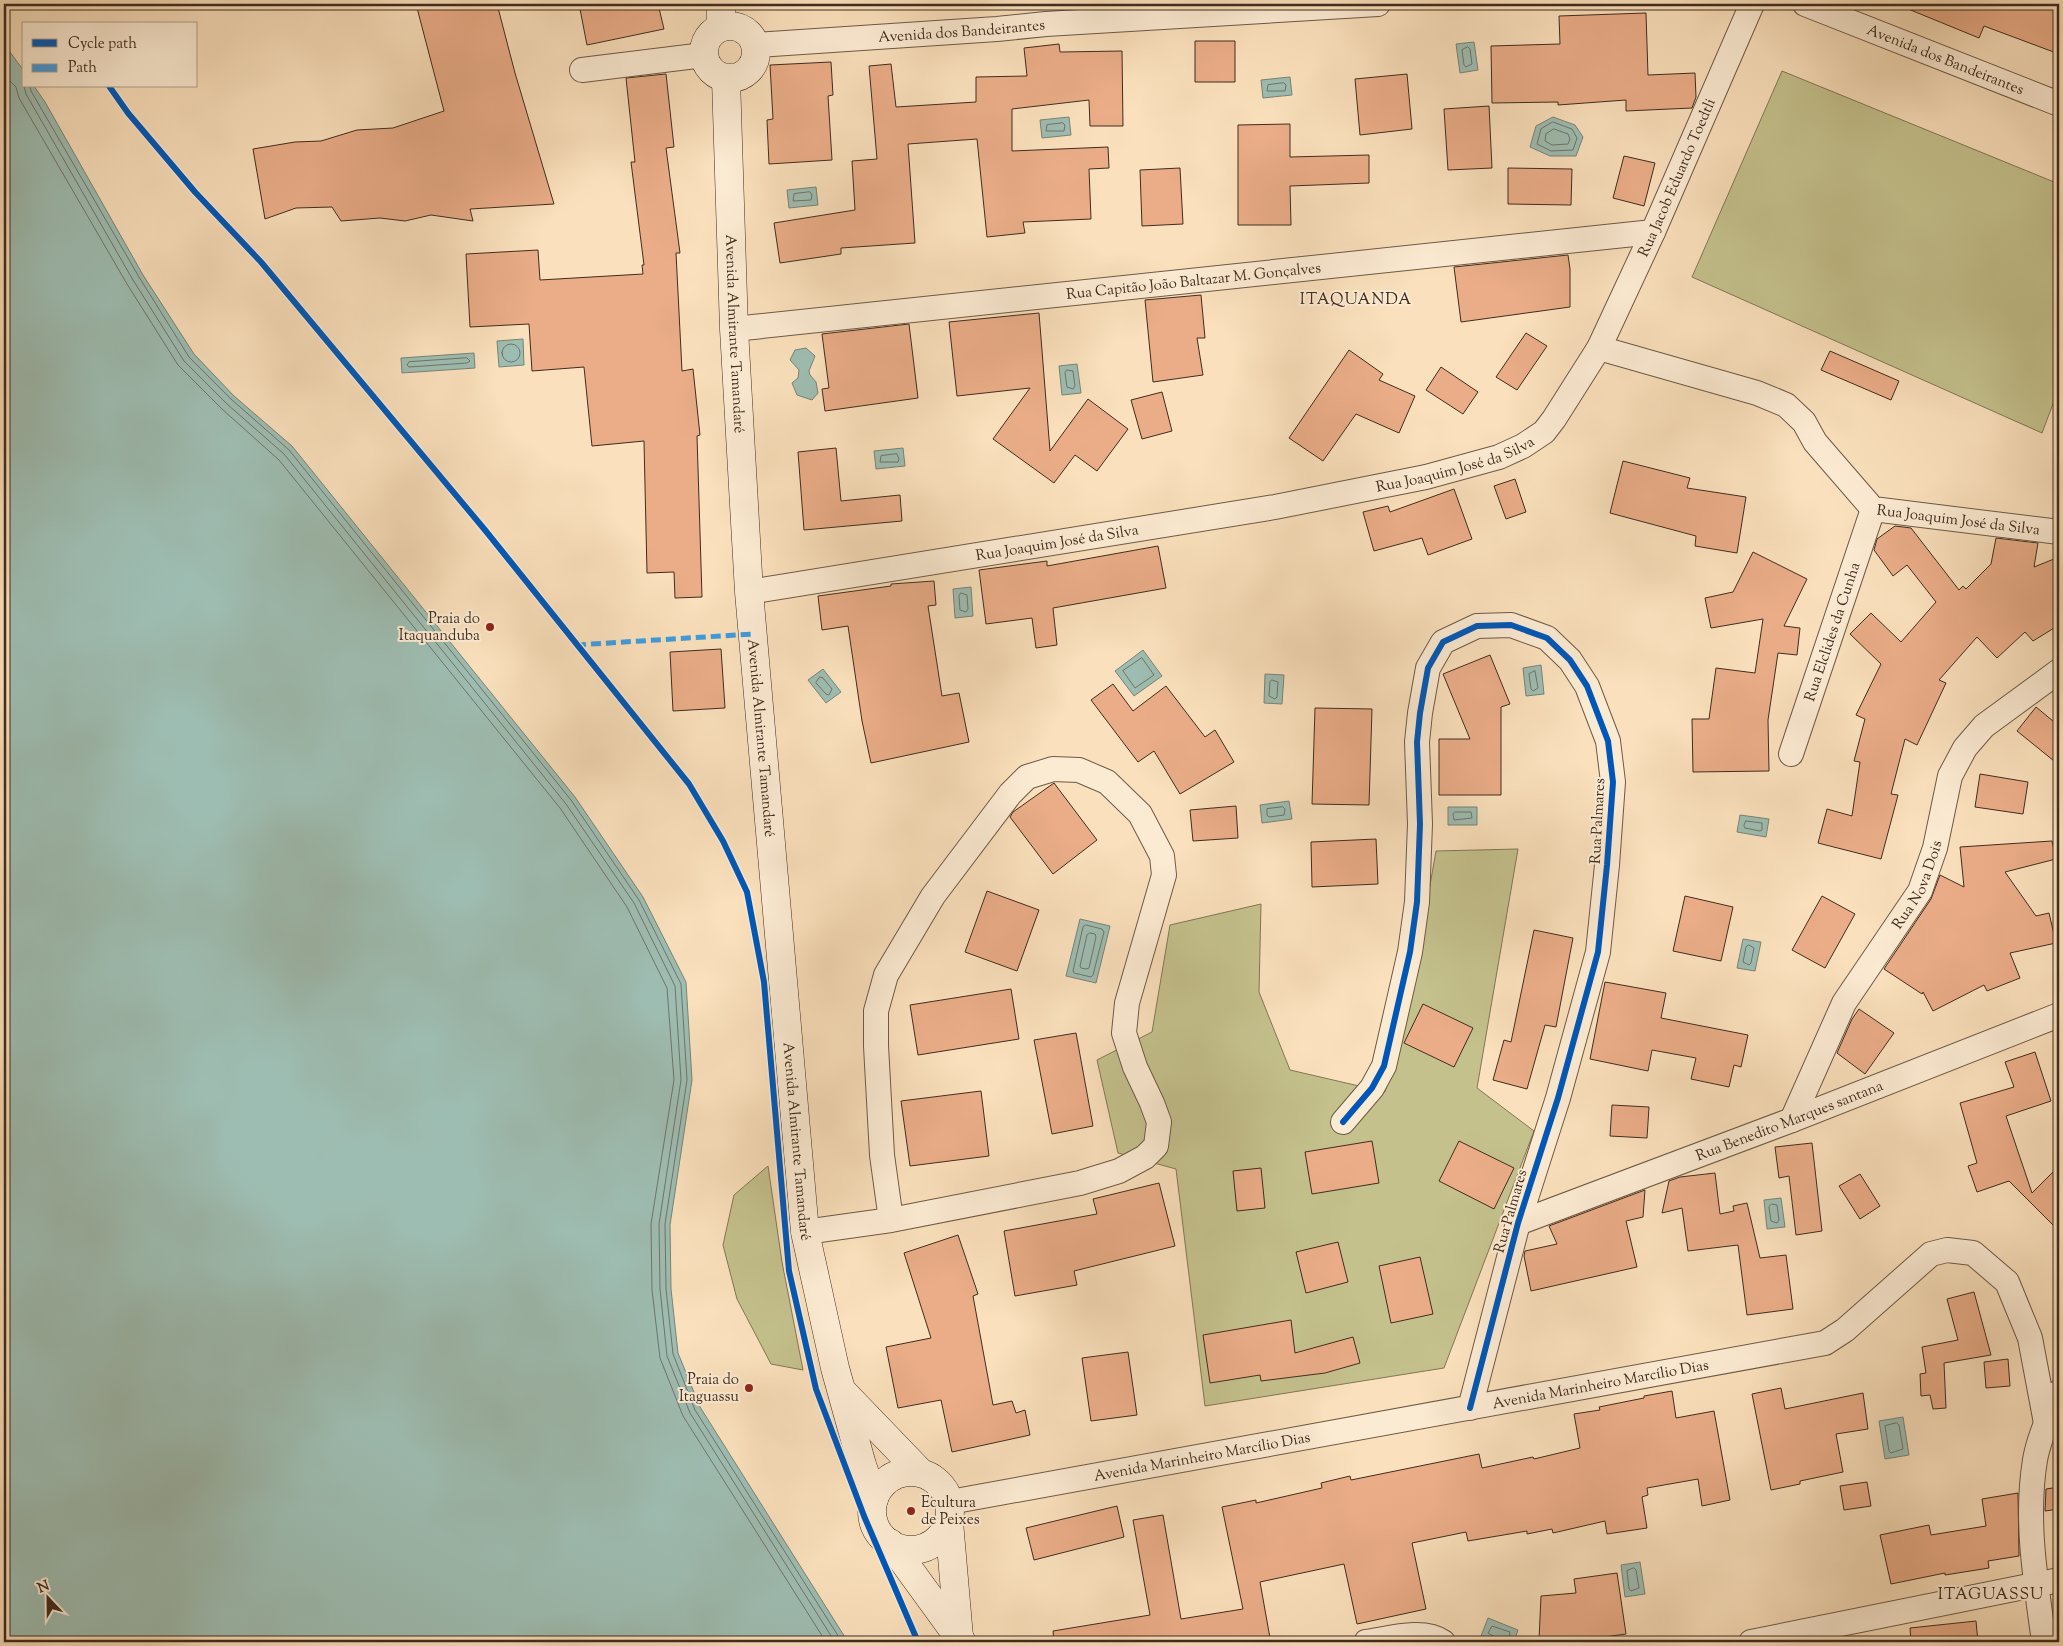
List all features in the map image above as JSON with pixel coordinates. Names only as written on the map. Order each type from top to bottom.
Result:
[{"type":"main road","points":[[721,16],[752,37],[756,45],[755,62],[750,69],[735,78],[726,78],[711,70],[704,55],[707,38],[713,32],[721,16]]},
{"type":"main road","name":"Avenida Almirante Tamandaré","points":[[726,78],[734,328],[749,592],[805,1232],[830,1346],[862,1465],[874,1499],[873,1521],[879,1534],[890,1543],[961,1641]]},
{"type":"main road","name":"Avenida Almirante Tamandaré","points":[[843,1392],[920,1472],[939,1483],[944,1489],[949,1512],[961,1641]]},
{"type":"main road","points":[[874,1499],[884,1483],[892,1477],[900,1473],[920,1472]]},
{"type":"main road","points":[[890,1543],[907,1549],[925,1547],[940,1538],[949,1512]]},
{"type":"street","points":[[1046,24],[1060,4]]},
{"type":"street","name":"Avenida dos Bandeirantes","points":[[756,45],[1046,24],[1378,4]]},
{"type":"street","name":"Rua Jacob Eduardo Toedtli","points":[[1599,348],[1653,232],[1752,4]]},
{"type":"street","name":"Avenida dos Bandeirantes","points":[[1805,4],[2059,104]]},
{"type":"street","points":[[582,70],[704,55]]},
{"type":"street","name":"Rua Capitão João Baltazar M. Gonçalves","points":[[734,328],[1653,232]]},
{"type":"street","name":"Rua Joaquim José da Silva","points":[[749,592],[1275,507],[1426,477],[1499,456],[1523,446],[1544,432],[1562,408],[1599,348],[1756,393],[1786,405],[1804,422],[1815,442],[1873,509],[2059,532]]},
{"type":"street","name":"Rua Elclides da Cunha","points":[[1791,754],[1873,509]]},
{"type":"street","name":"Rua Palmares","points":[[1343,1122],[1372,1088],[1384,1066],[1410,952],[1417,902],[1420,824],[1417,742],[1428,668],[1443,642],[1477,626],[1511,625],[1547,638],[1570,660],[1587,686],[1608,741],[1613,782],[1598,952],[1558,1098],[1518,1222],[1470,1408]]},
{"type":"street","name":"Rua Nova Dois","points":[[1792,1120],[1844,1003],[1920,891],[1935,848],[1950,776],[1965,748],[1984,726],[2059,671]]},
{"type":"street","points":[[805,1232],[891,1220],[1080,1183],[1118,1171],[1144,1157],[1156,1146],[1159,1122],[1135,1067],[1124,1033],[1127,1003],[1164,875],[1162,856],[1140,814],[1107,782],[1079,770],[1053,769],[1027,777],[1010,794],[933,896],[886,974],[876,1011],[876,1046],[882,1156],[891,1220]]},
{"type":"street","name":"Rua Benedito Marques santana","points":[[1518,1222],[1792,1120],[2059,1015]]},
{"type":"street","name":"Avenida Marinheiro Marcílio Dias","points":[[949,1512],[1470,1408],[1825,1343],[1845,1330],[1931,1254],[1947,1250],[1973,1253],[2007,1282],[2030,1338],[2046,1423]]},
{"type":"street","points":[[2044,1642],[2048,1582],[2030,1509],[2036,1459],[2046,1423],[2059,1392]]},
{"type":"street","points":[[1751,1642],[2048,1582]]},
{"type":"street","points":[[1366,1642],[1419,1635],[1437,1638],[1443,1642]]},
{"type":"shaded area","points":[[1782,71],[2059,184],[2059,388],[2042,433],[1692,277]]},
{"type":"shaded area","points":[[1518,849],[1477,1088],[1534,1131],[1444,1368],[1205,1406],[1176,1169],[1118,1153],[1097,1060],[1152,1032],[1170,925],[1261,904],[1259,992],[1290,1070],[1385,1092],[1410,999],[1436,851]]},
{"type":"shaded area","points":[[768,1166],[782,1262],[803,1370],[771,1364],[737,1299],[723,1245],[734,1195]]},
{"type":"water","points":[[1474,42],[1478,70],[1460,73],[1456,44]]},
{"type":"water","points":[[4,44],[22,68],[22,88],[35,88],[45,102],[143,275],[194,354],[234,396],[292,446],[575,797],[643,897],[686,982],[692,1080],[670,1225],[671,1289],[678,1353],[700,1407],[848,1642],[4,1642]]},
{"type":"water","points":[[1290,77],[1292,95],[1263,98],[1261,80]]},
{"type":"water","points":[[1069,117],[1071,135],[1042,138],[1040,120]]},
{"type":"water","points":[[1553,117],[1575,125],[1583,137],[1576,156],[1550,156],[1530,147],[1536,126]]},
{"type":"water","points":[[816,187],[818,205],[789,208],[787,190]]},
{"type":"water","points":[[523,339],[524,365],[499,367],[497,341]]},
{"type":"water","points":[[806,348],[815,356],[809,371],[816,382],[818,393],[812,400],[797,395],[792,383],[798,378],[799,370],[790,360],[795,350]]},
{"type":"water","points":[[474,353],[475,368],[402,373],[401,358]]},
{"type":"water","points":[[1077,364],[1081,393],[1062,395],[1059,366]]},
{"type":"water","points":[[903,448],[905,466],[876,469],[874,451]]},
{"type":"water","points":[[971,587],[973,616],[955,618],[953,589]]},
{"type":"water","points":[[1143,650],[1162,676],[1134,696],[1115,671]]},
{"type":"water","points":[[1541,665],[1544,694],[1526,696],[1523,668]]},
{"type":"water","points":[[823,669],[841,692],[826,703],[808,680]]},
{"type":"water","points":[[1265,674],[1284,675],[1282,704],[1264,703]]},
{"type":"water","points":[[1289,801],[1292,819],[1262,823],[1260,805]]},
{"type":"water","points":[[1448,807],[1477,807],[1477,825],[1448,825]]},
{"type":"water","points":[[1740,815],[1769,819],[1766,837],[1737,832]]},
{"type":"water","points":[[1080,919],[1110,926],[1096,983],[1066,976]]},
{"type":"water","points":[[1743,939],[1761,942],[1755,971],[1737,968]]},
{"type":"water","points":[[1781,1198],[1785,1227],[1767,1229],[1764,1200]]},
{"type":"water","points":[[1903,1417],[1909,1455],[1885,1459],[1879,1421]]},
{"type":"water","points":[[1640,1562],[1645,1594],[1625,1597],[1621,1565]]},
{"type":"water","points":[[1488,1618],[1518,1630],[1514,1642],[1496,1642],[1481,1636]]},
{"type":"building","points":[[416,4],[497,4],[515,73],[554,204],[470,209],[473,221],[431,215],[405,221],[380,218],[341,221],[332,207],[296,208],[265,219],[253,149],[295,142],[321,141],[357,130],[393,128],[444,111]]},
{"type":"building","points":[[579,4],[658,4],[664,29],[587,45]]},
{"type":"building","points":[[1896,4],[2059,4],[2059,54],[1984,26],[1979,38]]},
{"type":"building","points":[[1646,13],[1648,75],[1695,73],[1696,97],[1692,108],[1626,111],[1626,100],[1558,105],[1558,102],[1492,103],[1491,46],[1560,44],[1559,16]]},
{"type":"building","points":[[1195,41],[1235,41],[1235,82],[1195,82]]},
{"type":"building","points":[[1059,44],[1060,52],[1122,51],[1123,126],[1090,126],[1089,100],[1012,109],[1012,151],[1108,147],[1109,168],[1089,169],[1091,219],[1023,222],[1025,233],[987,237],[977,139],[908,144],[915,243],[841,248],[841,254],[780,263],[774,223],[855,210],[852,161],[877,159],[869,66],[891,64],[896,107],[976,102],[976,77],[1027,76],[1024,48]]},
{"type":"building","points":[[831,62],[833,95],[828,96],[832,160],[769,164],[767,120],[773,119],[770,65]]},
{"type":"building","points":[[666,74],[674,147],[666,148],[680,253],[676,253],[682,371],[693,369],[700,435],[697,436],[702,597],[675,598],[674,572],[647,573],[644,441],[592,446],[584,367],[532,371],[529,324],[470,327],[466,254],[538,250],[540,280],[643,274],[642,265],[644,265],[631,162],[635,162],[626,78]]},
{"type":"building","points":[[1407,74],[1412,129],[1360,135],[1355,79]]},
{"type":"building","points":[[1489,106],[1492,168],[1448,170],[1444,109]]},
{"type":"building","points":[[1290,124],[1290,157],[1369,155],[1369,183],[1290,186],[1291,225],[1238,225],[1238,125]]},
{"type":"building","points":[[1624,156],[1655,163],[1644,206],[1613,198]]},
{"type":"building","points":[[1180,168],[1183,224],[1142,226],[1140,170]]},
{"type":"building","points":[[1508,168],[1572,169],[1571,205],[1508,204]]},
{"type":"building","points":[[1568,255],[1570,307],[1461,322],[1454,267]]},
{"type":"building","points":[[1201,295],[1205,338],[1197,338],[1203,375],[1153,382],[1145,300]]},
{"type":"building","points":[[1039,313],[1050,451],[1088,399],[1128,429],[1097,471],[1075,455],[1054,483],[993,439],[1030,388],[957,396],[949,322]]},
{"type":"building","points":[[909,324],[918,398],[825,411],[822,389],[829,388],[822,334]]},
{"type":"building","points":[[1526,333],[1547,346],[1517,390],[1496,377]]},
{"type":"building","points":[[1349,350],[1383,374],[1379,380],[1415,396],[1399,433],[1356,414],[1323,461],[1289,438]]},
{"type":"building","points":[[1830,351],[1899,381],[1891,400],[1821,370]]},
{"type":"building","points":[[1441,367],[1478,392],[1463,414],[1426,390]]},
{"type":"building","points":[[1162,392],[1172,431],[1142,439],[1131,400]]},
{"type":"building","points":[[836,448],[841,501],[900,495],[902,521],[804,530],[798,452]]},
{"type":"building","points":[[1623,461],[1690,478],[1687,488],[1746,497],[1737,553],[1695,546],[1696,536],[1610,513]]},
{"type":"building","points":[[1515,479],[1526,512],[1506,519],[1494,486]]},
{"type":"building","points":[[1454,489],[1472,539],[1428,555],[1422,538],[1374,551],[1363,512],[1388,506],[1390,512]]},
{"type":"building","points":[[1895,526],[1911,528],[1959,590],[1963,586],[1966,589],[1991,564],[1996,538],[2038,543],[2034,567],[2059,557],[2059,625],[2033,641],[2025,632],[1997,658],[1977,637],[1939,680],[1946,683],[1917,745],[1905,739],[1891,794],[1898,795],[1881,859],[1818,843],[1827,809],[1852,816],[1860,762],[1854,761],[1865,719],[1856,715],[1881,664],[1850,634],[1871,613],[1901,642],[1936,602],[1907,565],[1893,576],[1874,550],[1877,539]]},
{"type":"building","points":[[1158,546],[1166,588],[1053,608],[1057,645],[1036,648],[1032,618],[986,624],[979,570],[1047,561],[1047,566]]},
{"type":"building","points":[[1753,552],[1807,579],[1784,626],[1800,628],[1797,655],[1778,653],[1768,720],[1769,771],[1693,772],[1692,719],[1709,719],[1716,668],[1755,673],[1763,619],[1711,628],[1705,598],[1733,592]]},
{"type":"building","points":[[934,581],[936,605],[928,606],[942,696],[959,693],[969,742],[871,763],[862,721],[848,626],[822,630],[818,596],[891,586],[891,584]]},
{"type":"building","points":[[721,649],[725,708],[673,711],[670,652]]},
{"type":"building","points":[[1490,655],[1510,704],[1501,707],[1501,795],[1439,795],[1439,739],[1470,739],[1443,674]]},
{"type":"building","points":[[1113,684],[1133,711],[1166,686],[1205,737],[1215,730],[1234,762],[1180,794],[1154,751],[1138,762],[1091,700]]},
{"type":"building","points":[[2036,707],[2059,726],[2059,765],[2017,731]]},
{"type":"building","points":[[1315,708],[1372,709],[1369,805],[1312,804]]},
{"type":"building","points":[[1980,774],[2028,782],[2023,814],[1975,807]]},
{"type":"building","points":[[1054,783],[1097,840],[1053,874],[1010,817],[1013,812]]},
{"type":"building","points":[[1236,806],[1238,838],[1193,841],[1190,810]]},
{"type":"building","points":[[1376,839],[1378,884],[1312,887],[1311,842]]},
{"type":"building","points":[[2052,841],[2056,859],[2005,872],[2036,916],[2049,913],[2056,943],[2010,953],[2020,978],[1987,991],[1984,985],[1933,1011],[1923,992],[1922,994],[1884,969],[1931,899],[1940,875],[1964,887],[1960,847]]},
{"type":"building","points":[[987,891],[1039,910],[1017,971],[965,952]]},
{"type":"building","points":[[1685,896],[1733,907],[1721,961],[1673,951]]},
{"type":"building","points":[[1822,896],[1855,914],[1825,968],[1792,950]]},
{"type":"building","points":[[1534,930],[1573,938],[1556,1027],[1545,1025],[1527,1089],[1493,1080],[1504,1040],[1511,1042]]},
{"type":"building","points":[[1605,982],[1666,993],[1661,1018],[1748,1035],[1741,1067],[1734,1065],[1729,1087],[1691,1079],[1696,1058],[1652,1050],[1648,1071],[1590,1059]]},
{"type":"building","points":[[1011,989],[1019,1039],[918,1055],[910,1005]]},
{"type":"building","points":[[1423,1004],[1473,1028],[1454,1067],[1404,1043]]},
{"type":"building","points":[[1859,1009],[1894,1033],[1865,1074],[1837,1053],[1852,1019]]},
{"type":"building","points":[[1076,1033],[1093,1126],[1052,1134],[1034,1040]]},
{"type":"building","points":[[2035,1052],[2051,1101],[2006,1116],[2032,1193],[2059,1166],[2059,1231],[2009,1181],[1977,1192],[1968,1166],[1977,1163],[1960,1103],[2014,1087],[2005,1062]]},
{"type":"building","points":[[981,1091],[989,1156],[910,1166],[901,1101]]},
{"type":"building","points":[[1612,1105],[1649,1107],[1647,1138],[1610,1136]]},
{"type":"building","points":[[1372,1141],[1379,1183],[1312,1194],[1305,1152]]},
{"type":"building","points":[[1459,1141],[1514,1168],[1494,1209],[1439,1181]]},
{"type":"building","points":[[1812,1143],[1822,1231],[1796,1235],[1789,1176],[1779,1178],[1775,1147]]},
{"type":"building","points":[[1261,1168],[1265,1208],[1237,1211],[1233,1171]]},
{"type":"building","points":[[1715,1173],[1720,1214],[1734,1211],[1733,1206],[1747,1203],[1760,1258],[1786,1255],[1793,1309],[1747,1315],[1738,1245],[1688,1251],[1682,1208],[1662,1213],[1669,1181],[1680,1177]]},
{"type":"building","points":[[1860,1174],[1880,1206],[1860,1219],[1839,1186]]},
{"type":"building","points":[[1159,1183],[1175,1246],[1074,1271],[1077,1285],[1015,1296],[1004,1231],[1097,1214],[1093,1199]]},
{"type":"building","points":[[1645,1190],[1643,1217],[1626,1221],[1637,1267],[1531,1291],[1524,1256],[1525,1251],[1557,1244],[1549,1226]]},
{"type":"building","points":[[958,1235],[978,1294],[973,1296],[993,1405],[1012,1401],[1016,1413],[1025,1410],[1030,1435],[952,1452],[941,1400],[898,1408],[886,1347],[931,1338],[904,1253]]},
{"type":"building","points":[[1338,1242],[1348,1282],[1306,1293],[1296,1252]]},
{"type":"building","points":[[1420,1257],[1433,1314],[1391,1323],[1379,1266]]},
{"type":"building","points":[[1974,1292],[1991,1355],[1944,1363],[1946,1408],[1933,1409],[1930,1395],[1921,1396],[1920,1374],[1926,1373],[1922,1347],[1958,1340],[1947,1299]]},
{"type":"building","points":[[1291,1320],[1295,1353],[1353,1337],[1360,1363],[1325,1373],[1261,1381],[1260,1375],[1210,1383],[1203,1335]]},
{"type":"building","points":[[1128,1352],[1137,1415],[1091,1421],[1082,1358]]},
{"type":"building","points":[[2008,1359],[2010,1386],[1986,1388],[1984,1362]]},
{"type":"building","points":[[1781,1388],[1785,1409],[1863,1393],[1868,1429],[1836,1434],[1843,1472],[1800,1481],[1800,1484],[1771,1490],[1752,1394]]},
{"type":"building","points":[[1672,1391],[1676,1418],[1714,1411],[1730,1500],[1702,1506],[1698,1479],[1647,1488],[1648,1495],[1642,1497],[1647,1528],[1607,1534],[1605,1521],[1553,1533],[1552,1529],[1527,1534],[1527,1531],[1468,1541],[1466,1532],[1412,1543],[1426,1609],[1357,1624],[1344,1564],[1260,1582],[1270,1638],[1245,1642],[1054,1642],[1053,1631],[1150,1615],[1133,1520],[1163,1515],[1181,1619],[1243,1609],[1222,1507],[1256,1500],[1256,1503],[1322,1488],[1321,1483],[1350,1476],[1351,1480],[1479,1454],[1482,1468],[1533,1457],[1534,1459],[1580,1448],[1574,1414],[1600,1410],[1599,1407]]},
{"type":"building","points":[[1867,1482],[1871,1506],[1844,1510],[1840,1486]]},
{"type":"building","points":[[2059,1487],[2059,1509],[2045,1511],[2046,1489]]},
{"type":"building","points":[[2018,1493],[2019,1556],[1988,1561],[1989,1568],[1945,1575],[1945,1573],[1891,1584],[1880,1535],[1929,1525],[1931,1535],[1986,1526],[1982,1499]]},
{"type":"building","points":[[1117,1506],[1124,1537],[1034,1560],[1026,1528]]},
{"type":"building","points":[[1617,1573],[1626,1634],[1583,1640],[1583,1637],[1539,1640],[1541,1596],[1576,1593],[1574,1579]]},
{"type":"building","points":[[1976,1621],[1978,1642],[1911,1642],[1910,1628]]},
{"type":"marked path","points":[[576,645],[753,634]]},
{"type":"cycle path","points":[[110,88],[128,113],[195,192],[261,262],[485,530],[689,784],[723,841],[747,892],[764,982],[789,1271],[816,1389],[864,1516],[918,1642]]},
{"type":"cycle path","points":[[1343,1122],[1372,1088],[1384,1066],[1410,952],[1417,902],[1420,824],[1417,742],[1428,668],[1443,642],[1477,626],[1511,625],[1547,638],[1570,660],[1587,686],[1608,741],[1613,782],[1607,865],[1598,952],[1558,1098],[1518,1223],[1470,1408]]},
{"type":"place","name":"Praia do Itaquanduba","points":[[490,627]]},
{"type":"place","name":"Praia do Itaguassu","points":[[749,1388]]},
{"type":"place","name":"Ecultura de Peixes","points":[[911,1511]]},
{"type":"district","name":"ITAQUANDA","points":[[1356,298]]},
{"type":"district","name":"ITAGUASSU","points":[[1991,1593]]}]
